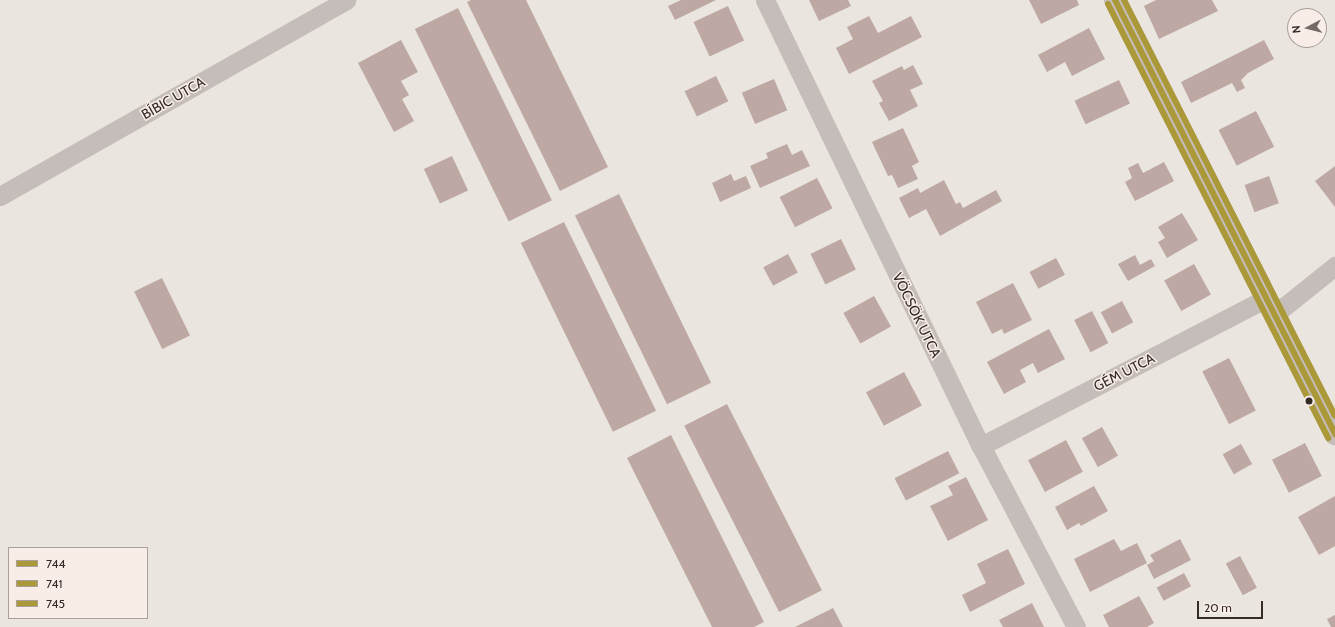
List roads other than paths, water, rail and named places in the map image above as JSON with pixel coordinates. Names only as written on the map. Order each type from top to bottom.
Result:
[{"type":"street","name":"BÍBIC UTCA","points":[[0,196],[346,0]]},
{"type":"street","name":"VÖCSÖK UTCA","points":[[765,0],[981,446],[1076,627]]},
{"type":"street","points":[[1115,0],[1335,434]]},
{"type":"street","name":"GÉM UTCA","points":[[981,446],[1271,306],[1335,266]]}]
